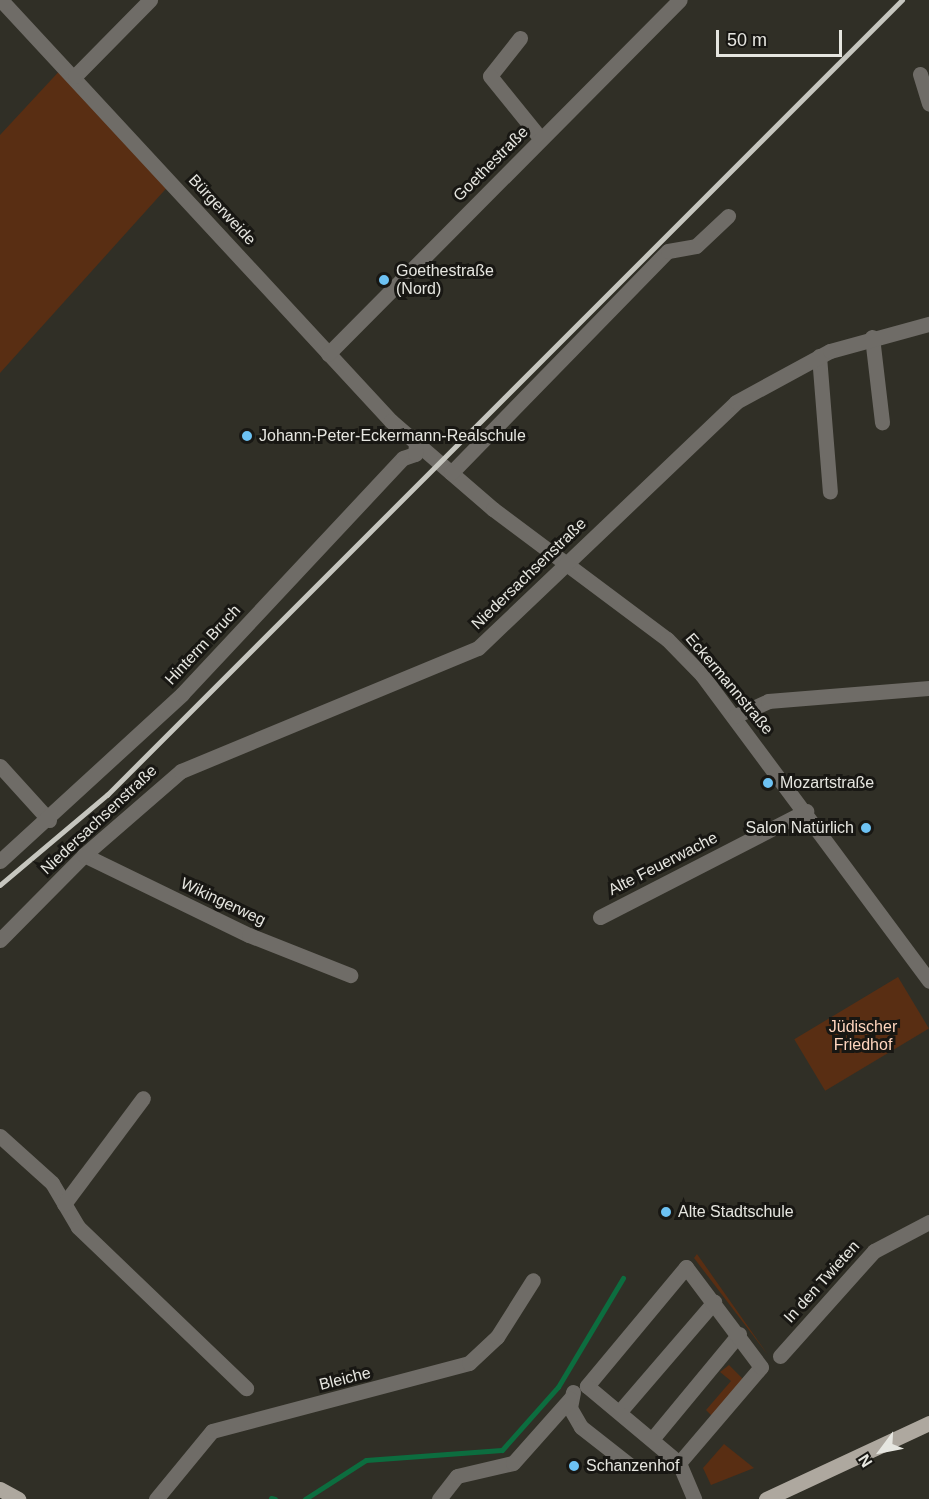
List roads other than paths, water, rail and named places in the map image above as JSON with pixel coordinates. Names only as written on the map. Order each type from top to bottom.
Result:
[{"type":"main road","points":[[766,1499],[929,1423]]},
{"type":"main road","points":[[0,1489],[18,1499]]},
{"type":"street","name":"Bürgerweide","points":[[1,0],[75,76],[328,354],[416,444]]},
{"type":"street","points":[[75,76],[150,0]]},
{"type":"street","name":"Goethestraße","points":[[328,354],[679,0]]},
{"type":"street","points":[[520,38],[490,76],[541,139]]},
{"type":"street","points":[[920,74],[929,104]]},
{"type":"street","points":[[451,473],[668,251],[696,246],[728,216]]},
{"type":"street","name":"Niedersachsenstraße","points":[[0,940],[84,855],[157,789],[203,757],[478,648],[566,565],[697,434],[736,402],[819,356],[872,337],[929,324]]},
{"type":"street","points":[[872,337],[882,422]]},
{"type":"street","points":[[819,356],[831,492]]},
{"type":"street","name":"Eckermannstraße","points":[[416,444],[566,565],[667,639],[735,716],[929,981]]},
{"type":"street","name":"Hinterm Bruch","points":[[0,861],[49,820],[182,694],[403,458],[415,454],[416,444]]},
{"type":"street","points":[[735,716],[768,701],[929,688]]},
{"type":"street","points":[[0,766],[49,820]]},
{"type":"street","name":"Alte Feuerwache","points":[[600,917],[806,811]]},
{"type":"street","name":"Wikingerweg","points":[[84,855],[249,935],[350,975]]},
{"type":"street","points":[[64,1204],[143,1098]]},
{"type":"street","points":[[0,1136],[52,1183],[78,1227],[246,1388]]},
{"type":"street","name":"In den Twieten","points":[[780,1356],[874,1251],[929,1222]]},
{"type":"street","points":[[439,1499],[457,1476],[513,1462],[570,1399],[587,1386],[686,1267],[761,1366],[679,1463]]},
{"type":"street","name":"Bleiche","points":[[156,1499],[212,1431],[469,1363],[497,1337],[533,1280]]},
{"type":"street","points":[[621,1410],[714,1302]]},
{"type":"street","points":[[653,1438],[739,1334]]},
{"type":"street","points":[[587,1386],[621,1410],[679,1463],[694,1499]]},
{"type":"street","points":[[570,1399],[581,1427],[631,1466]]},
{"type":"waterway","points":[[305,1499],[366,1460],[502,1450],[558,1387],[623,1278]]},
{"type":"waterway","points":[[271,1498],[275,1499]]},
{"type":"railway","points":[[0,885],[107,795],[902,0]]},
{"type":"place","name":"Goethestraße (Nord)","points":[[384,280]]},
{"type":"place","name":"Johann-Peter-Eckermann-Realschule","points":[[247,436]]},
{"type":"place","name":"Mozartstraße","points":[[768,783]]},
{"type":"place","name":"Salon Natürlich","points":[[866,828]]},
{"type":"place","name":"Alte Stadtschule","points":[[666,1212]]},
{"type":"place","name":"Schanzenhof","points":[[574,1466]]},
{"type":"park label","name":"Jüdischer Friedhof","points":[[863,1036]]}]
